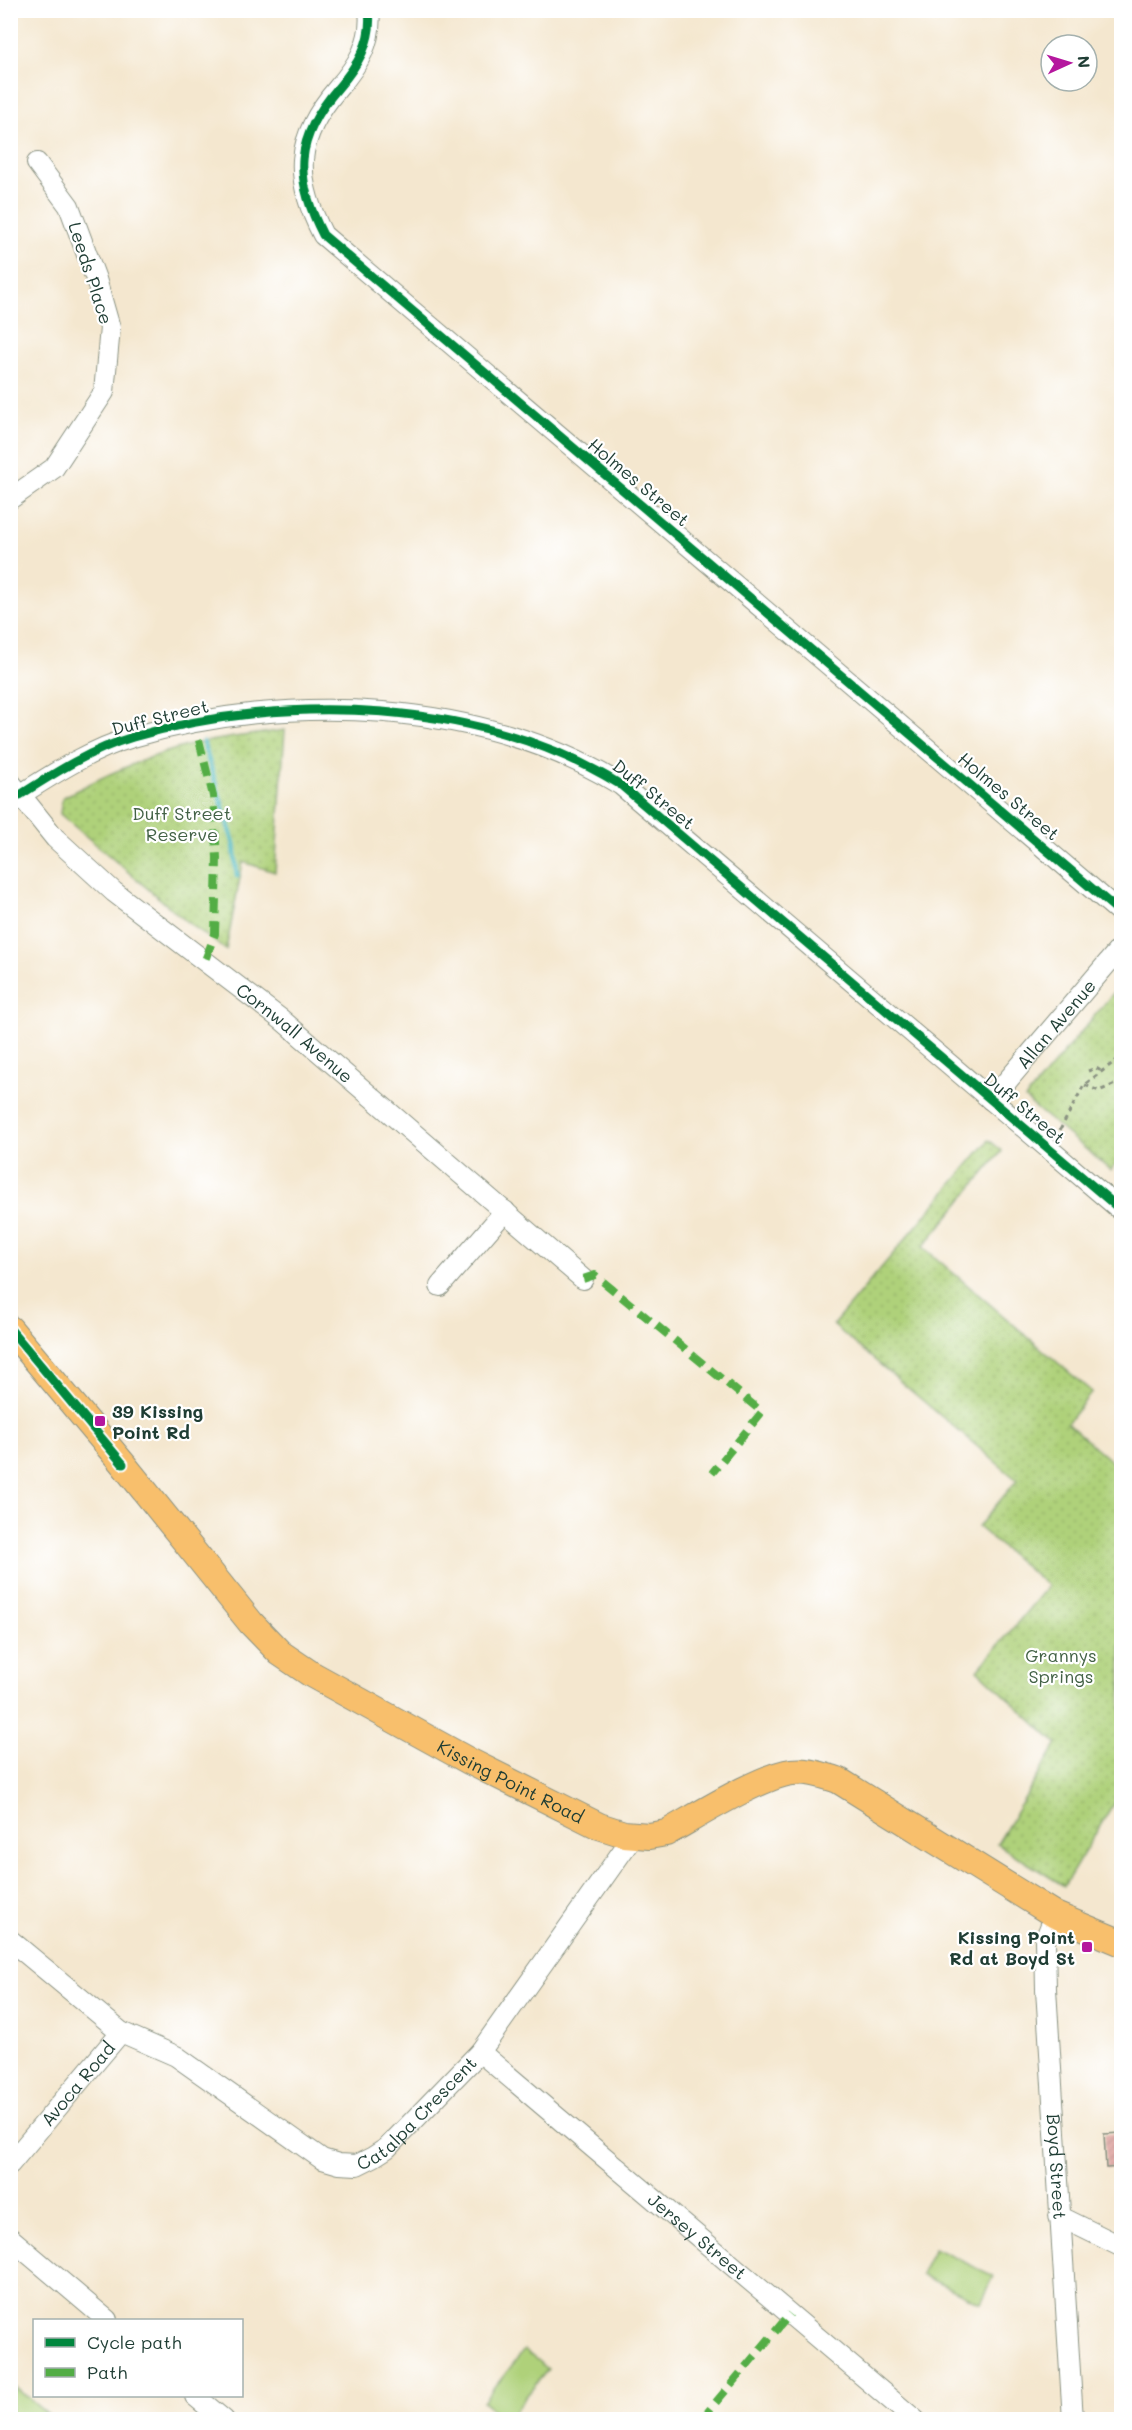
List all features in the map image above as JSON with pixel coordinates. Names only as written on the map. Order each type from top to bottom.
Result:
[{"type":"main road","name":"Kissing Point Road","points":[[10,1329],[123,1464],[251,1623],[280,1653],[311,1674],[469,1761],[599,1826],[634,1835],[666,1833],[769,1778],[791,1772],[814,1772],[838,1779],[1055,1915],[1122,1943]]},
{"type":"street","name":"Holmes Street","points":[[369,10],[371,21],[365,50],[352,73],[336,90],[312,124],[302,150],[303,176],[309,208],[323,235],[1122,914]]},
{"type":"street","name":"Leeds Place","points":[[10,500],[54,468],[104,392],[110,328],[96,279],[69,206],[37,163]]},
{"type":"street","name":"Duff Street","points":[[15,788],[89,753],[132,737],[262,712],[400,712],[493,730],[547,746],[590,766],[621,785],[1122,1211]]},
{"type":"street","name":"Cornwall Avenue","points":[[15,788],[55,838],[114,892],[282,1020],[583,1280]]},
{"type":"street","name":"Allan Avenue","points":[[992,1100],[1122,946]]},
{"type":"street","points":[[440,1286],[505,1211]]},
{"type":"street","name":"Catalpa Crescent","points":[[10,1940],[121,2032],[176,2056],[321,2159],[339,2164],[357,2164],[387,2148],[480,2052],[634,1835]]},
{"type":"street","name":"Boyd Street","points":[[1055,1915],[1045,1940],[1046,1989],[1073,2420]]},
{"type":"street","name":"Avoca Road","points":[[10,2163],[121,2032]]},
{"type":"street","name":"Jersey Street","points":[[480,2052],[915,2420]]},
{"type":"street","points":[[1059,2216],[1122,2247]]},
{"type":"street","points":[[10,2238],[106,2319]]},
{"type":"street","points":[[196,2397],[224,2420]]},
{"type":"path","points":[[1122,1018],[1119,1021],[1122,1023]]},
{"type":"path","points":[[1060,1131],[1084,1085],[1120,1058]]},
{"type":"path","points":[[1088,1071],[1096,1068],[1101,1071]]},
{"type":"path","points":[[1084,1085],[1099,1091],[1122,1081]]},
{"type":"green space","name":"Duff Street Reserve","points":[[285,730],[275,872],[243,862],[226,950],[187,922],[60,814],[62,798],[148,758],[203,742]]},
{"type":"green space","points":[[1121,984],[1121,1157],[1111,1170],[1025,1099]]},
{"type":"green space","name":"Grannys Springs","points":[[989,1140],[1002,1151],[923,1247],[1092,1392],[1067,1423],[1121,1470],[1121,1791],[1064,1886],[997,1844],[1057,1744],[978,1670],[1048,1586],[978,1527],[1017,1480],[833,1325]]},
{"type":"green space","points":[[934,2248],[994,2276],[981,2303],[921,2275]]},
{"type":"green space","points":[[524,2350],[548,2369],[508,2419],[505,2419],[483,2402]]},
{"type":"green space","points":[[16,2388],[53,2419],[11,2419],[11,2395]]},
{"type":"building","points":[[1122,2133],[1122,2167],[1106,2168],[1104,2134]]},
{"type":"waterway","points":[[203,742],[234,844],[237,876]]},
{"type":"marked path","points":[[199,740],[213,796],[217,858],[215,934],[204,963]]},
{"type":"marked path","points":[[583,1279],[595,1275],[762,1412],[712,1473]]},
{"type":"marked path","points":[[701,2420],[790,2314]]},
{"type":"cycle path","points":[[369,10],[369,33],[362,53],[324,106],[306,141],[303,176],[313,214],[323,235],[1122,914]]},
{"type":"cycle path","points":[[20,795],[75,762],[118,742],[192,723],[254,713],[318,710],[382,712],[446,720],[508,735],[566,756],[621,785],[1122,1211]]},
{"type":"cycle path","points":[[10,1329],[123,1464]]},
{"type":"place","name":"39 Kissing Point Rd","points":[[100,1421]]},
{"type":"place","name":"Kissing Point Rd at Boyd St","points":[[1087,1947]]}]
